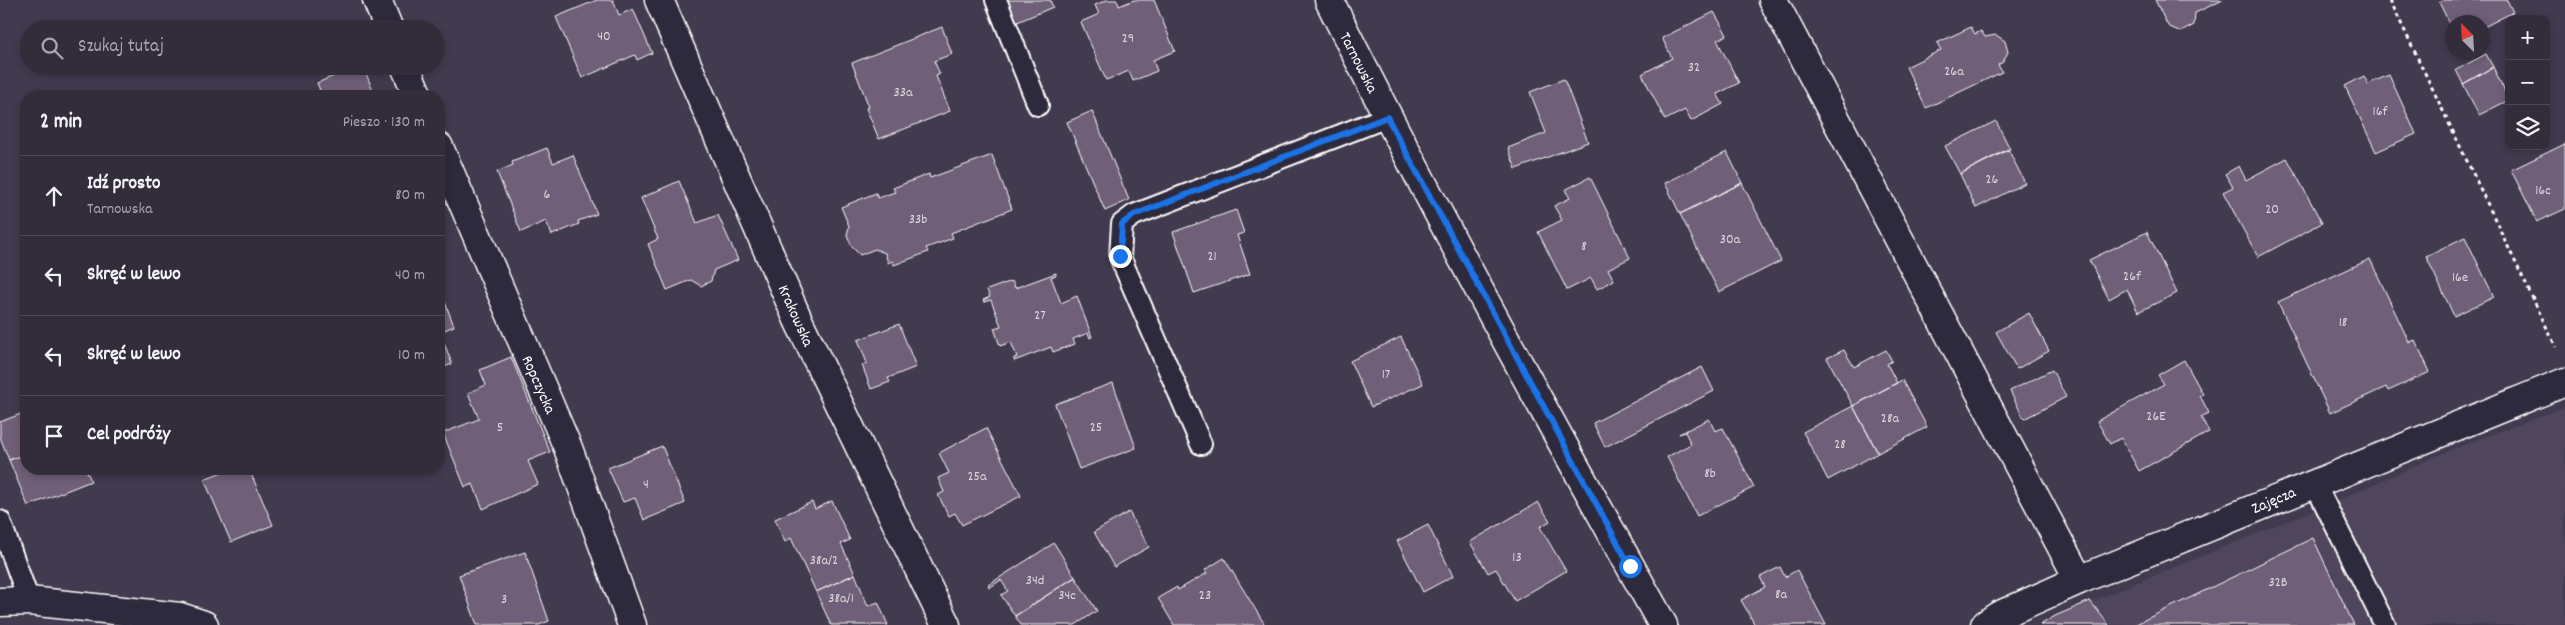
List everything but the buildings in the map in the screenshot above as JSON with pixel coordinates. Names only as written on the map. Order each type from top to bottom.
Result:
[{"type":"street","points":[[377,0],[385,20]]},
{"type":"street","name":"Krakowska","points":[[659,0],[800,322],[946,625]]},
{"type":"street","name":"Tarnowska","points":[[1329,0],[1387,117],[1663,625]]},
{"type":"street","points":[[1773,0],[2079,580]]},
{"type":"street","points":[[409,75],[415,90]]},
{"type":"street","name":"Ropczycka","points":[[445,161],[568,448],[632,625]]},
{"type":"street","name":"Zajęcza","points":[[1985,625],[1998,616],[2079,580],[2314,482],[2563,369]]},
{"type":"street","points":[[0,602],[29,601],[180,617],[204,625]]},
{"type":"lane","points":[[996,0],[1038,105]]},
{"type":"lane","points":[[1201,444],[1120,256],[1122,224],[1134,215],[1387,117]]},
{"type":"lane","points":[[2314,482],[2385,625]]},
{"type":"lane","points":[[0,521],[29,601]]},
{"type":"path","points":[[2390,0],[2563,369]]},
{"type":"shaded area","points":[[2565,407],[2565,625],[2040,625],[2055,616],[2324,506],[2455,448]]},
{"type":"route","points":[[1120,256],[1122,224],[1134,215],[1387,117],[1630,566]]}]
